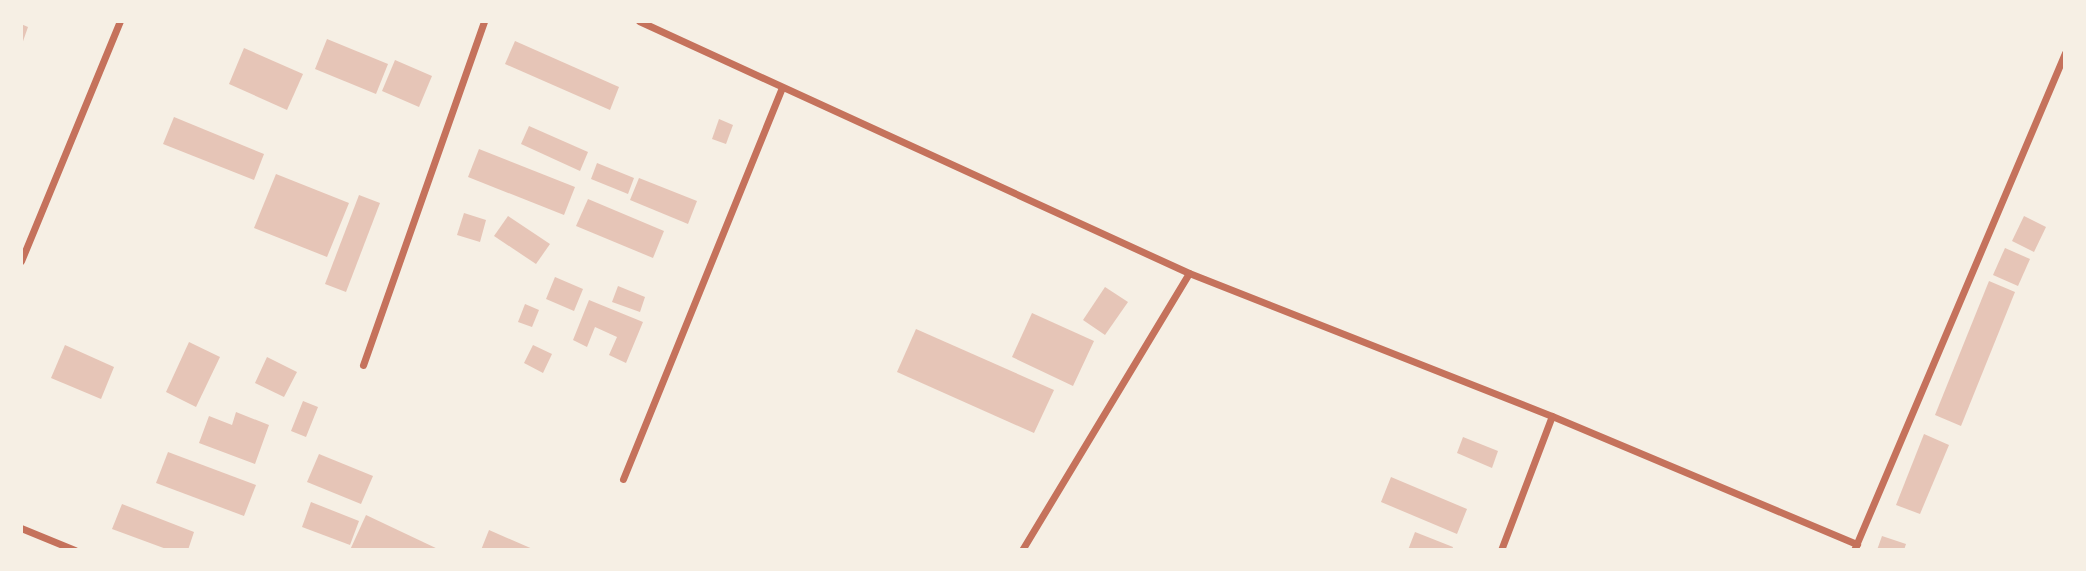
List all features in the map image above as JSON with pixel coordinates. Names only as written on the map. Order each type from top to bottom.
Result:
[{"type":"street","points":[[21,261],[120,21]]},
{"type":"street","points":[[363,365],[484,21]]},
{"type":"street","points":[[639,21],[781,89],[1189,273],[1552,416],[1855,547],[2065,53]]},
{"type":"street","points":[[624,479],[781,89]]},
{"type":"street","points":[[1022,550],[1189,273]]},
{"type":"street","points":[[1501,550],[1552,416]]},
{"type":"street","points":[[21,528],[75,550]]},
{"type":"building","points":[[21,24],[28,27],[21,47]]},
{"type":"building","points":[[327,39],[388,64],[376,94],[315,69]]},
{"type":"building","points":[[515,41],[619,87],[610,110],[505,64]]},
{"type":"building","points":[[244,48],[303,74],[287,110],[229,84]]},
{"type":"building","points":[[395,60],[432,76],[419,107],[382,91]]},
{"type":"building","points":[[174,117],[264,154],[254,180],[163,144]]},
{"type":"building","points":[[719,119],[733,125],[726,144],[712,139]]},
{"type":"building","points":[[529,126],[588,152],[580,171],[521,144]]},
{"type":"building","points":[[479,149],[575,187],[564,215],[468,177]]},
{"type":"building","points":[[597,163],[634,178],[628,194],[591,179]]},
{"type":"building","points":[[276,174],[349,203],[327,257],[254,228]]},
{"type":"building","points":[[639,178],[697,201],[688,224],[630,200]]},
{"type":"building","points":[[359,195],[380,203],[346,292],[325,284]]},
{"type":"building","points":[[588,199],[664,231],[653,258],[576,226]]},
{"type":"building","points":[[464,213],[486,220],[480,242],[457,235]]},
{"type":"building","points":[[508,216],[550,244],[536,264],[494,236]]},
{"type":"building","points":[[2024,216],[2046,227],[2034,252],[2012,241]]},
{"type":"building","points":[[2005,248],[2030,259],[2018,286],[1993,275]]},
{"type":"building","points":[[555,277],[583,289],[574,311],[546,299]]},
{"type":"building","points":[[1989,281],[2015,292],[1961,426],[1935,415]]},
{"type":"building","points":[[618,286],[645,297],[640,312],[612,302]]},
{"type":"building","points":[[1105,287],[1128,302],[1105,335],[1083,320]]},
{"type":"building","points":[[589,300],[643,322],[626,363],[609,355],[617,337],[595,327],[587,347],[573,340]]},
{"type":"building","points":[[525,304],[539,310],[532,327],[518,322]]},
{"type":"building","points":[[1032,313],[1094,341],[1073,386],[1012,357]]},
{"type":"building","points":[[916,329],[1054,390],[1034,433],[897,372]]},
{"type":"building","points":[[189,342],[220,357],[196,407],[166,392]]},
{"type":"building","points":[[65,345],[114,367],[101,399],[51,378]]},
{"type":"building","points":[[533,345],[552,354],[543,373],[524,363]]},
{"type":"building","points":[[267,357],[297,372],[284,397],[255,383]]},
{"type":"building","points":[[303,401],[318,407],[306,437],[291,431]]},
{"type":"building","points":[[236,412],[269,425],[255,464],[199,443],[209,416],[232,425]]},
{"type":"building","points":[[1924,434],[1949,445],[1920,514],[1896,505]]},
{"type":"building","points":[[1463,437],[1498,451],[1492,468],[1457,453]]},
{"type":"building","points":[[168,452],[256,485],[244,516],[156,483]]},
{"type":"building","points":[[319,454],[373,476],[361,504],[307,482]]},
{"type":"building","points":[[1391,477],[1467,509],[1457,534],[1381,502]]},
{"type":"building","points":[[311,502],[359,521],[350,545],[302,527]]},
{"type":"building","points":[[122,504],[194,532],[188,550],[169,550],[112,529]]},
{"type":"building","points":[[366,515],[440,550],[350,550]]},
{"type":"building","points":[[489,530],[535,550],[481,550]]},
{"type":"building","points":[[1415,532],[1453,547],[1452,550],[1408,550]]},
{"type":"building","points":[[1882,536],[1906,544],[1904,550],[1877,550]]}]
